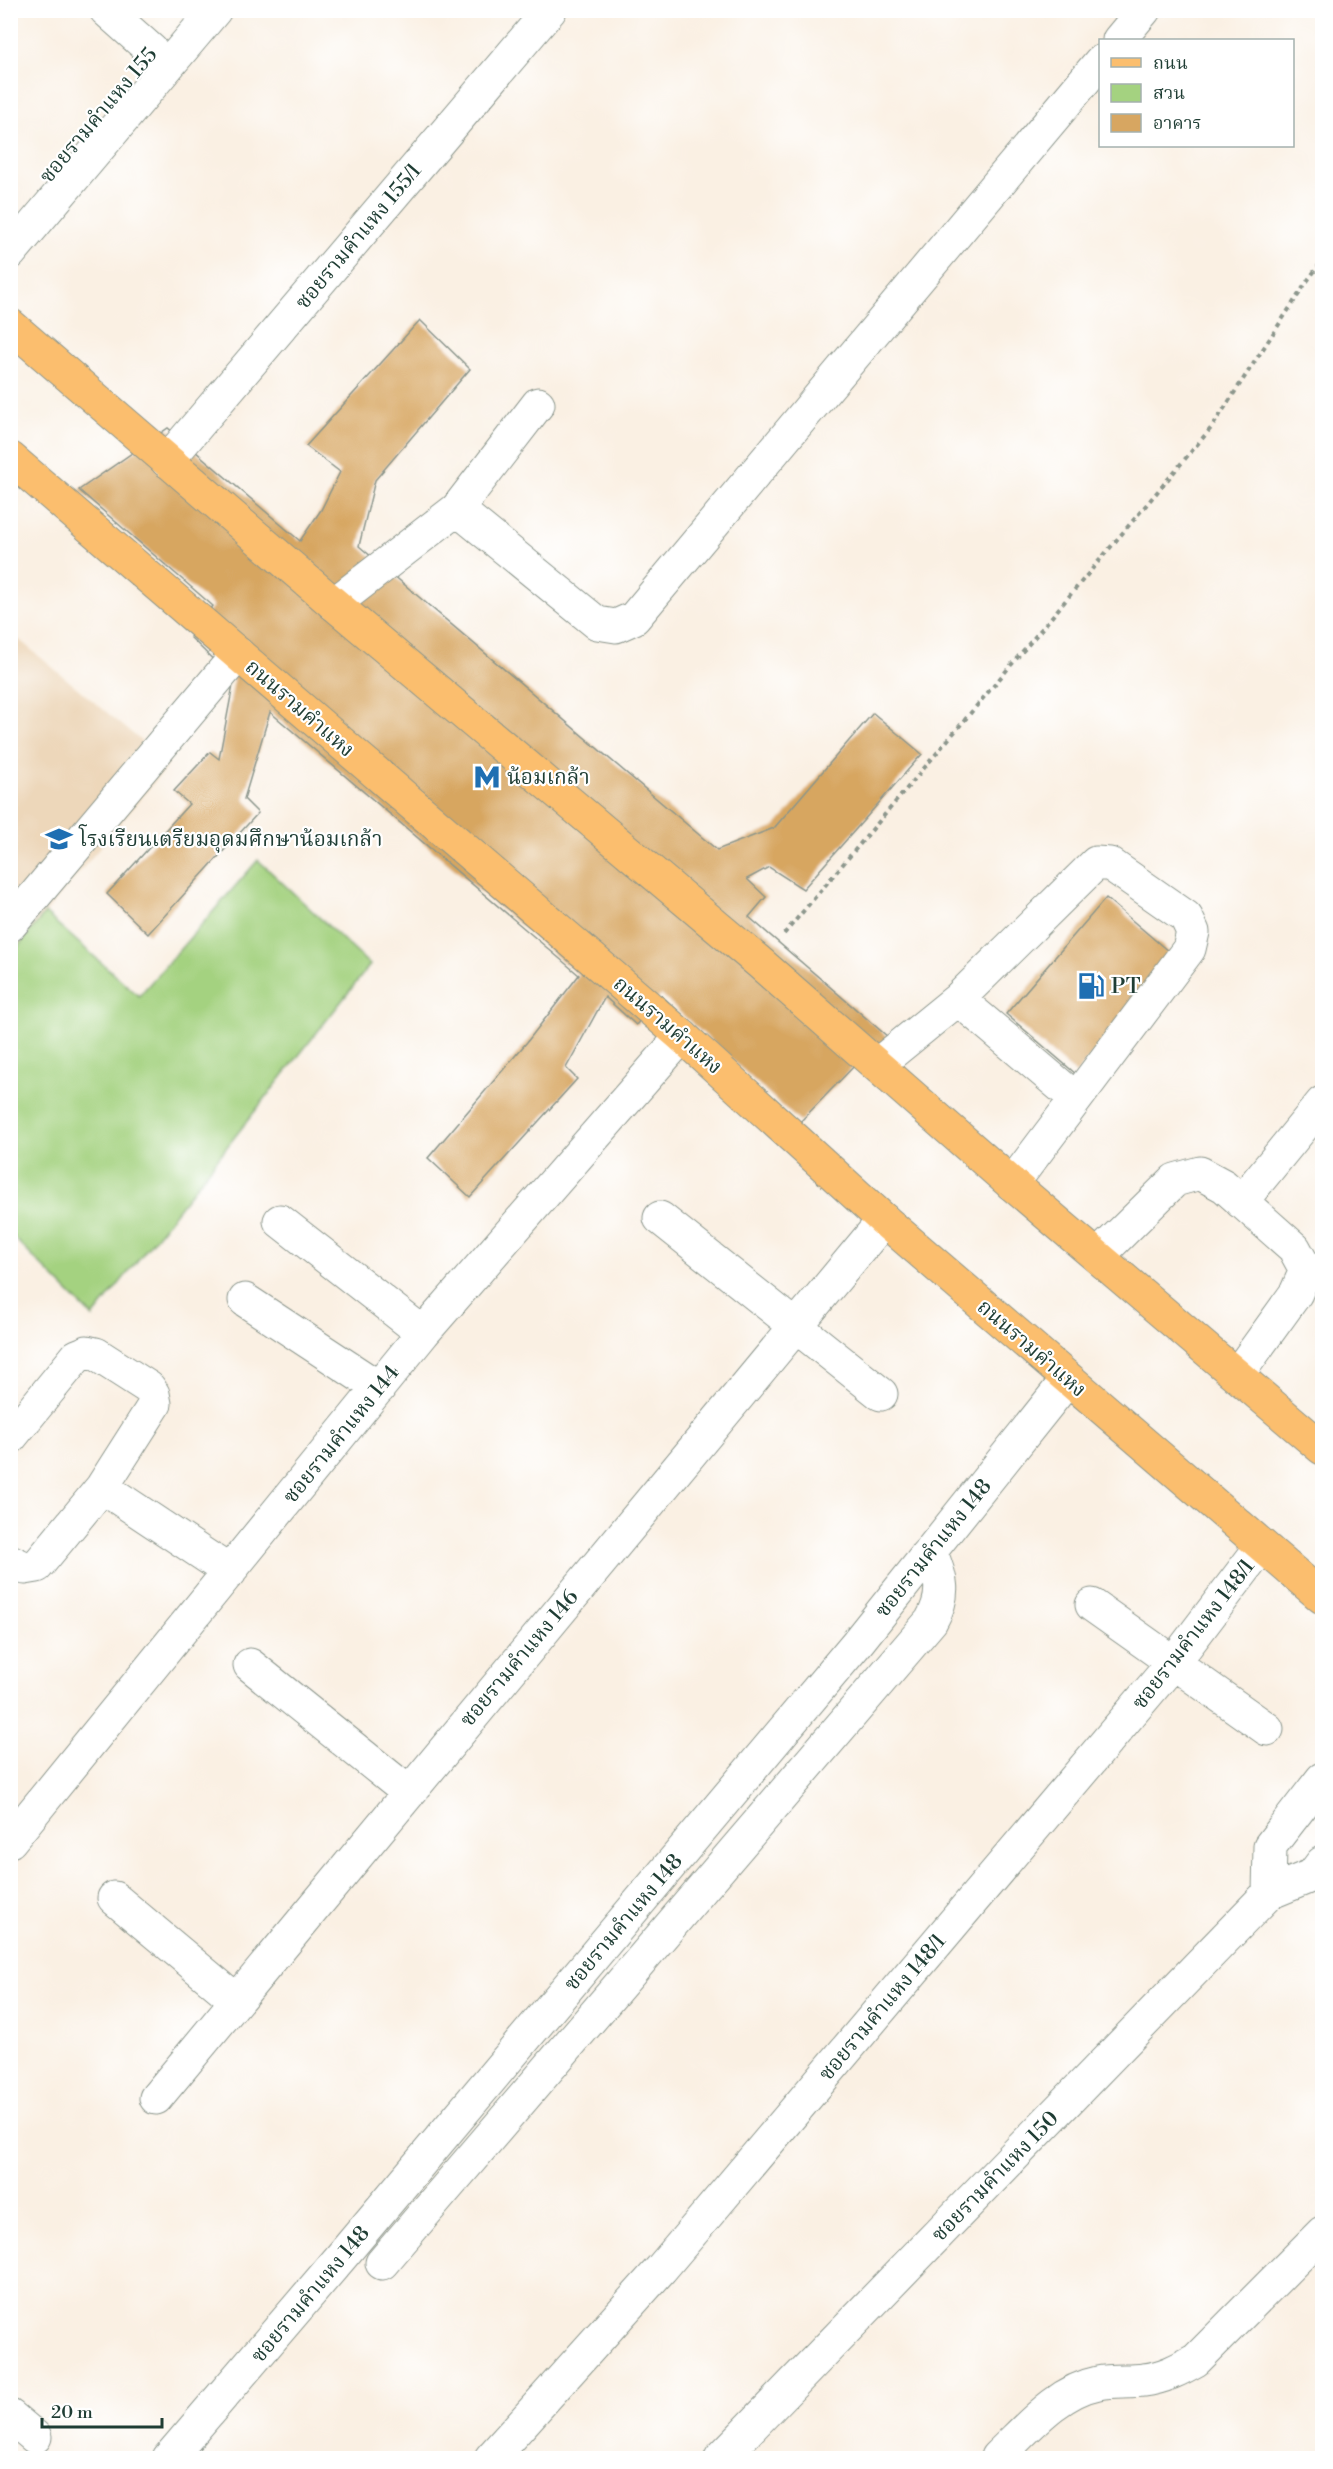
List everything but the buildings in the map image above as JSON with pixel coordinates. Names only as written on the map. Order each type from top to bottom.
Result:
[{"type":"main road","points":[[10,325],[334,604],[759,963],[1012,1184],[1323,1448]]},
{"type":"main road","name":"ถนนรามคำแหง","points":[[10,458],[682,1036],[884,1220],[1323,1597]]},
{"type":"street","points":[[106,10],[152,51]]},
{"type":"street","name":"ซอยรามคำแหง 155","points":[[10,220],[184,10]]},
{"type":"street","points":[[10,253],[214,10]]},
{"type":"street","name":"ซอยรามคำแหง 155/1","points":[[167,461],[550,10]]},
{"type":"street","points":[[1120,39],[1144,10]]},
{"type":"street","points":[[457,509],[597,623],[616,626],[634,618],[1099,64]]},
{"type":"street","points":[[334,604],[457,509],[538,404]]},
{"type":"street","points":[[10,925],[238,654]]},
{"type":"street","points":[[877,1065],[958,999],[1096,863],[1110,864],[1186,916],[1193,932],[1189,950],[1012,1184]]},
{"type":"street","points":[[958,999],[1075,1098]]},
{"type":"street","name":"ซอยรามคำแหง 144","points":[[10,1841],[423,1333],[682,1036]]},
{"type":"street","points":[[1241,1202],[1323,1103]]},
{"type":"street","points":[[1098,1256],[1175,1180],[1200,1173],[1224,1186],[1294,1248],[1306,1270],[1296,1293],[1237,1376]]},
{"type":"street","points":[[660,1218],[881,1394]]},
{"type":"street","name":"ซอยรามคำแหง 146","points":[[156,2098],[795,1324],[884,1220]]},
{"type":"street","points":[[280,1221],[423,1333]]},
{"type":"street","points":[[245,1300],[379,1388]]},
{"type":"street","points":[[10,1438],[77,1356],[87,1352],[96,1354],[149,1388],[153,1394],[155,1404],[102,1487],[37,1566],[25,1568],[10,1561]]},
{"type":"street","name":"ซอยรามคำแหง 148","points":[[169,2458],[349,2248],[842,1662],[1068,1379]]},
{"type":"street","points":[[102,1487],[230,1572]]},
{"type":"street","name":"ซอยรามคำแหง 148/1","points":[[491,2458],[661,2269],[1174,1662],[1262,1546]]},
{"type":"street","points":[[382,2263],[931,1621],[939,1606],[941,1585],[939,1571],[930,1551]]},
{"type":"street","points":[[1092,1605],[1267,1729]]},
{"type":"street","points":[[250,1665],[408,1792]]},
{"type":"street","points":[[1269,1893],[1270,1846],[1323,1779]]},
{"type":"street","name":"ซอยรามคำแหง 150","points":[[721,2458],[1269,1893],[1313,1875],[1323,1863]]},
{"type":"street","points":[[114,1898],[236,2000]]},
{"type":"street","points":[[997,2457],[1055,2403],[1076,2390],[1097,2383],[1147,2380],[1173,2372],[1196,2360],[1323,2233]]},
{"type":"street","points":[[10,2416],[35,2437]]},
{"type":"path","points":[[759,963],[1212,427],[1308,280],[1323,261]]},
{"type":"shaded area","name":"โรงเรียนเตรียมอุดมศึกษาน้อมเกล้า","points":[[11,633],[169,764],[11,955]]},
{"type":"green space","points":[[258,860],[370,965],[93,1317],[11,1235],[11,955],[45,913],[139,996]]},
{"type":"place","name":"น้อมเกล้า","points":[[487,777]]},
{"type":"place","name":"โรงเรียนเตรียมอุดมศึกษาน้อมเกล้า","points":[[59,839]]},
{"type":"place","name":"PT","points":[[1091,986]]}]
